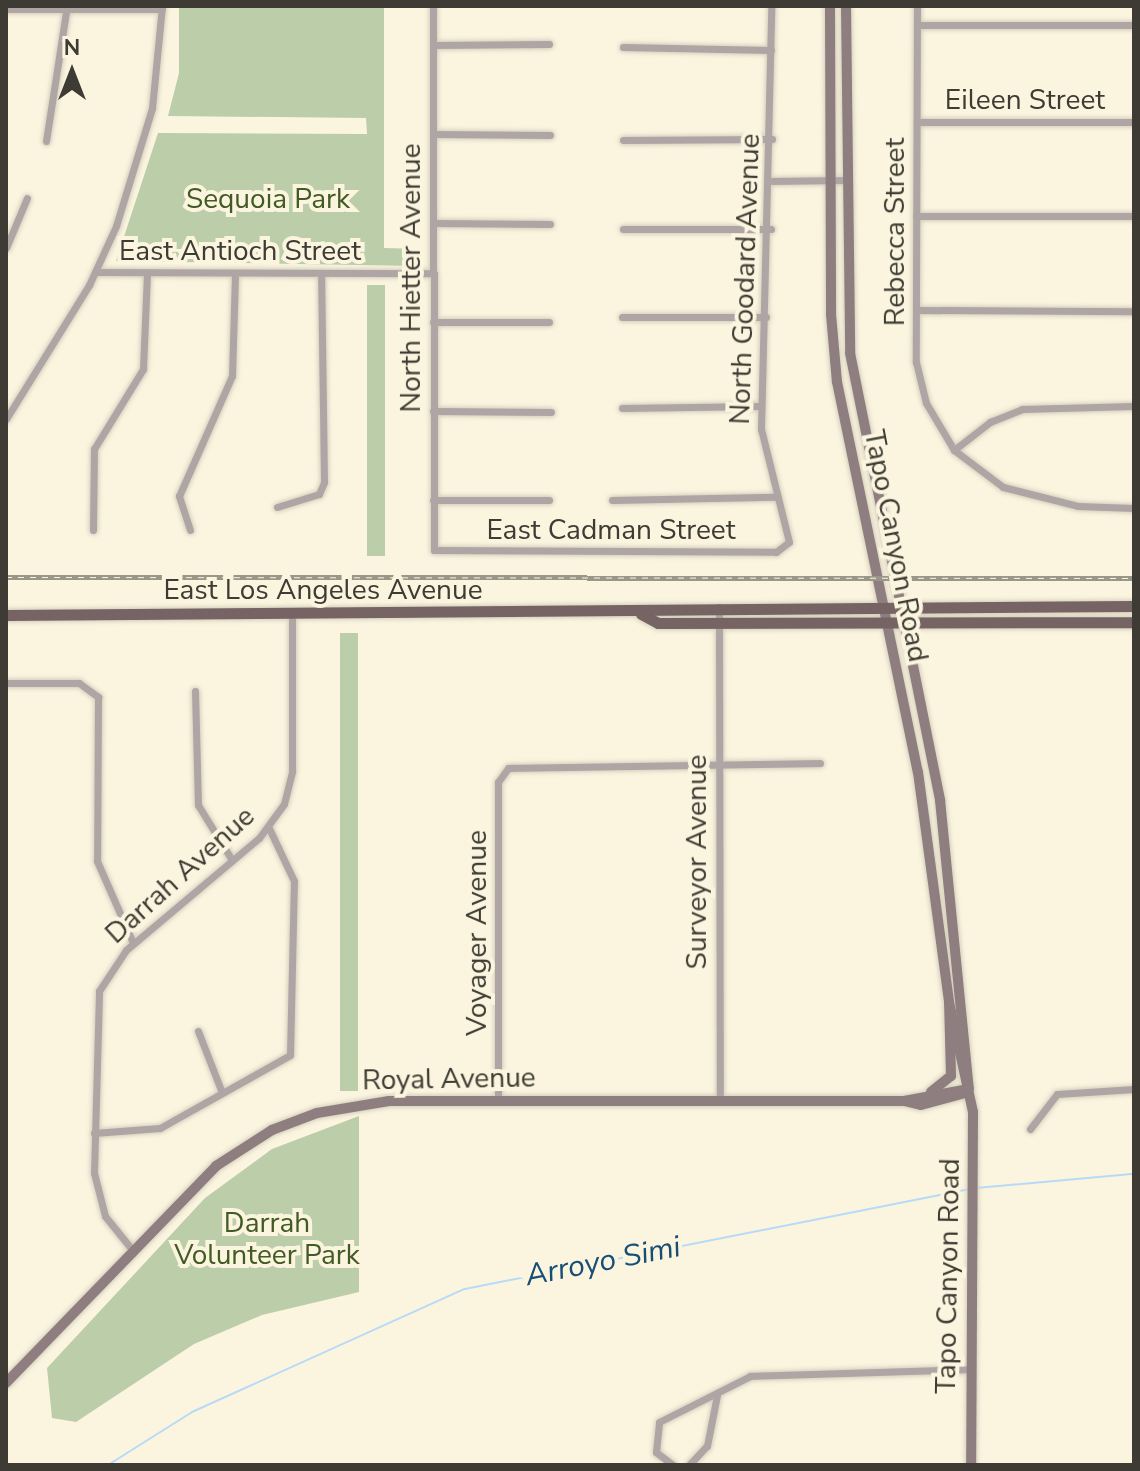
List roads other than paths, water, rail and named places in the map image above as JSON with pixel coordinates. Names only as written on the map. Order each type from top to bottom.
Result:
[{"type":"main road","name":"Tapo Canyon Road","points":[[830,6],[829,180],[837,382],[924,805],[949,1002],[969,1089]]},
{"type":"main road","name":"Tapo Canyon Road","points":[[846,6],[845,180],[850,353],[940,800],[969,1089],[973,1163],[971,1465]]},
{"type":"main road","name":"East Los Angeles Avenue","points":[[6,615],[641,614],[719,607],[1134,606]]},
{"type":"main road","name":"East Los Angeles Avenue","points":[[641,614],[658,623],[719,624],[1134,622]]},
{"type":"main road","points":[[920,1097],[951,1076],[949,1002]]},
{"type":"main road","name":"Royal Avenue","points":[[904,1101],[969,1089]]},
{"type":"main road","name":"Royal Avenue","points":[[6,1383],[216,1166],[284,1125],[369,1102],[953,1101],[969,1089]]},
{"type":"street","name":"North Hietter Avenue","points":[[433,6],[434,550]]},
{"type":"street","name":"North Goodard Avenue","points":[[771,6],[771,229],[761,406],[775,497],[787,549]]},
{"type":"street","name":"Rebecca Street","points":[[917,6],[916,310],[921,388],[954,450]]},
{"type":"street","points":[[46,141],[67,8]]},
{"type":"street","points":[[6,9],[162,8],[152,108],[96,272],[6,419]]},
{"type":"street","points":[[917,25],[1134,25]]},
{"type":"street","points":[[433,45],[549,44]]},
{"type":"street","points":[[623,47],[771,50]]},
{"type":"street","name":"Eileen Street","points":[[917,122],[1134,122]]},
{"type":"street","points":[[433,134],[550,135]]},
{"type":"street","points":[[623,140],[772,139]]},
{"type":"street","points":[[772,181],[845,180]]},
{"type":"street","points":[[6,248],[27,198]]},
{"type":"street","points":[[916,216],[1134,216]]},
{"type":"street","points":[[433,223],[550,224]]},
{"type":"street","points":[[623,229],[771,229]]},
{"type":"street","name":"East Antioch Street","points":[[96,272],[432,273]]},
{"type":"street","points":[[190,530],[179,496],[230,386],[235,273]]},
{"type":"street","points":[[277,507],[319,494],[324,482],[321,273]]},
{"type":"street","points":[[93,530],[94,449],[143,369],[147,274]]},
{"type":"street","points":[[916,310],[1134,311]]},
{"type":"street","points":[[622,317],[766,317]]},
{"type":"street","points":[[433,322],[549,322]]},
{"type":"street","points":[[622,408],[761,406]]},
{"type":"street","points":[[1134,406],[1022,409],[954,450],[1021,494],[1134,508]]},
{"type":"street","points":[[433,411],[551,412]]},
{"type":"street","points":[[612,500],[775,497]]},
{"type":"street","points":[[433,500],[549,500]]},
{"type":"street","name":"East Cadman Street","points":[[434,550],[787,549]]},
{"type":"street","name":"Surveyor Avenue","points":[[719,607],[720,1100]]},
{"type":"street","name":"Darrah Avenue","points":[[134,1252],[100,1204],[94,1133],[97,999],[114,962],[133,943],[269,828],[292,771],[292,614]]},
{"type":"street","points":[[6,683],[88,687],[98,697],[97,861],[133,943]]},
{"type":"street","points":[[195,691],[198,805],[232,860]]},
{"type":"street","points":[[718,765],[820,763]]},
{"type":"street","name":"Voyager Avenue","points":[[498,1101],[498,782],[508,768],[718,765]]},
{"type":"street","points":[[94,1133],[160,1128],[221,1090],[285,1060],[294,1047],[294,881],[269,828]]},
{"type":"street","points":[[198,1031],[221,1090]]},
{"type":"street","points":[[1030,1129],[1057,1094],[1134,1089]]},
{"type":"street","points":[[673,1465],[656,1452],[659,1422],[750,1376],[788,1369],[971,1369]]},
{"type":"street","points":[[689,1465],[707,1446],[717,1395]]},
{"type":"waterway","name":"Arroyo Simi","points":[[976,1188],[1134,1174]]},
{"type":"waterway","name":"Arroyo Simi","points":[[108,1465],[192,1412],[465,1289],[970,1189]]},
{"type":"railway","points":[[6,577],[1134,578]]},
{"type":"park label","name":"Sequoia Park","points":[[268,199]]},
{"type":"park label","name":"Darrah Volunteer Park","points":[[267,1239]]}]
